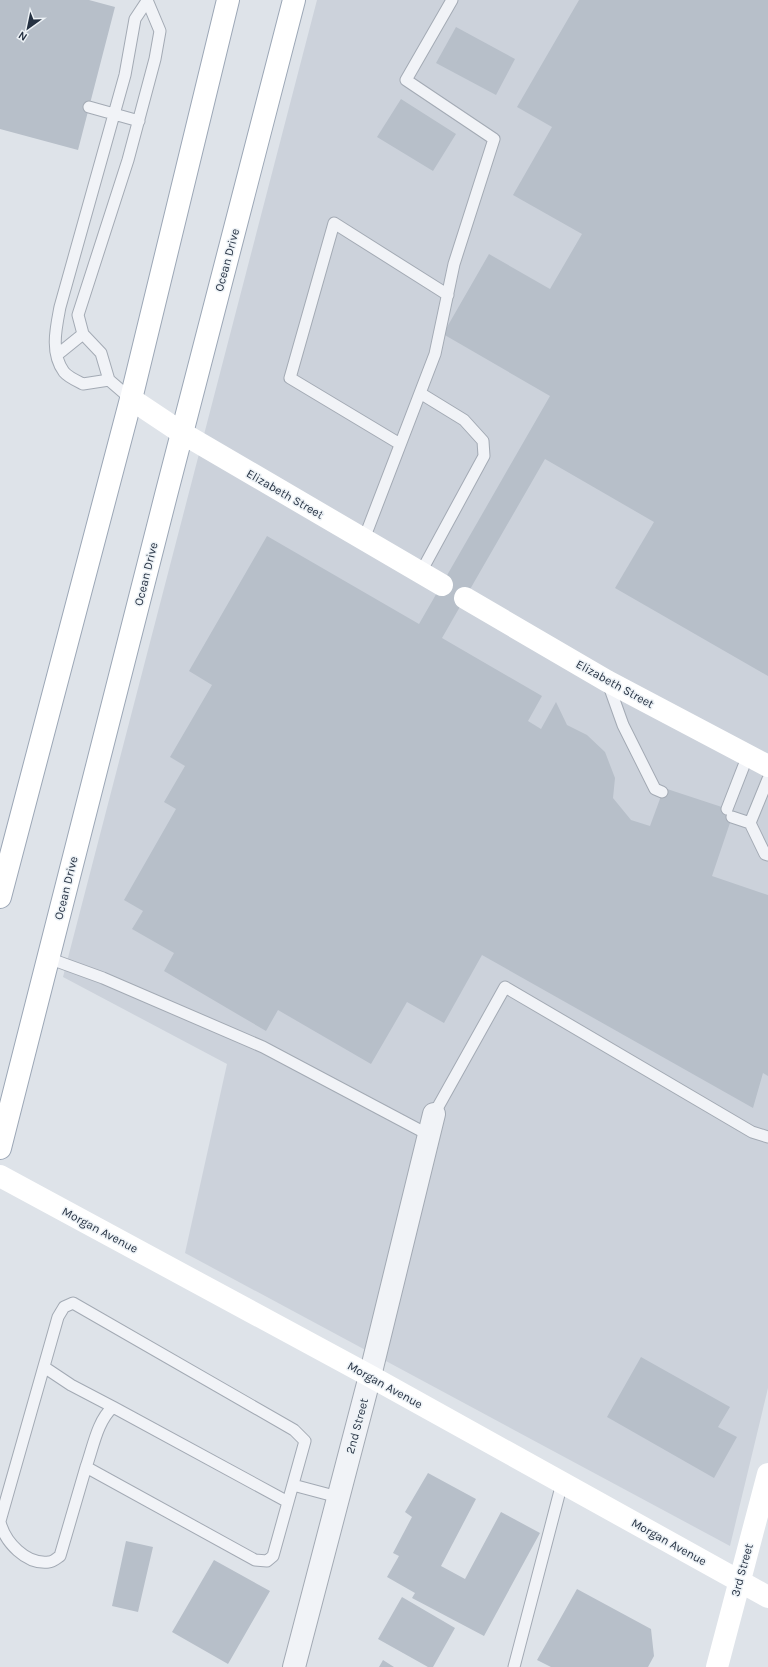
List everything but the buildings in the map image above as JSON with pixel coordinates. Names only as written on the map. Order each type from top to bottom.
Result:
[{"type":"main road","points":[[0,897],[131,399],[228,0]]},
{"type":"main road","name":"Ocean Drive","points":[[0,1148],[294,0]]},
{"type":"main road","name":"Elizabeth Street","points":[[131,399],[182,433],[442,585]]},
{"type":"main road","name":"Elizabeth Street","points":[[466,598],[607,681],[768,766]]},
{"type":"main road","name":"Morgan Avenue","points":[[0,1176],[370,1376],[768,1597]]},
{"type":"main road","name":"3rd Street","points":[[717,1667],[768,1474]]},
{"type":"street","name":"2nd Street","points":[[294,1667],[370,1376],[432,1124]]},
{"type":"lane","points":[[109,380],[83,384],[64,373],[56,355],[55,336],[60,307],[125,75],[135,19],[147,0]]},
{"type":"lane","points":[[131,399],[109,380],[101,353],[84,334],[78,315],[128,160],[155,59],[160,31],[147,0]]},
{"type":"lane","points":[[364,539],[435,354],[454,264],[494,139],[406,80],[452,0]]},
{"type":"lane","points":[[89,107],[139,121]]},
{"type":"lane","points":[[400,444],[290,378],[334,223],[448,295]]},
{"type":"lane","points":[[56,355],[84,334]]},
{"type":"lane","points":[[420,393],[464,420],[483,441],[484,456],[421,572]]},
{"type":"lane","points":[[607,681],[623,725],[651,782],[655,789],[662,792]]},
{"type":"lane","points":[[748,755],[729,813],[750,823],[765,854],[768,855]]},
{"type":"lane","points":[[750,823],[768,779]]},
{"type":"lane","points":[[48,958],[103,978],[263,1047],[432,1124],[505,987],[752,1132],[768,1137]]},
{"type":"lane","points":[[86,1467],[255,1560],[267,1560],[273,1556],[305,1441],[294,1430],[72,1303],[64,1307],[58,1318],[0,1522],[3,1533],[14,1548],[34,1561],[50,1562],[60,1556],[86,1467],[101,1423],[106,1412],[113,1407]]},
{"type":"lane","points":[[44,1367],[71,1385],[288,1502]]},
{"type":"lane","points":[[514,1667],[562,1483]]},
{"type":"lane","points":[[293,1485],[338,1497]]},
{"type":"shaded area","points":[[317,0],[768,0],[768,1388],[730,1546],[185,1253],[227,1064],[63,977]]}]
